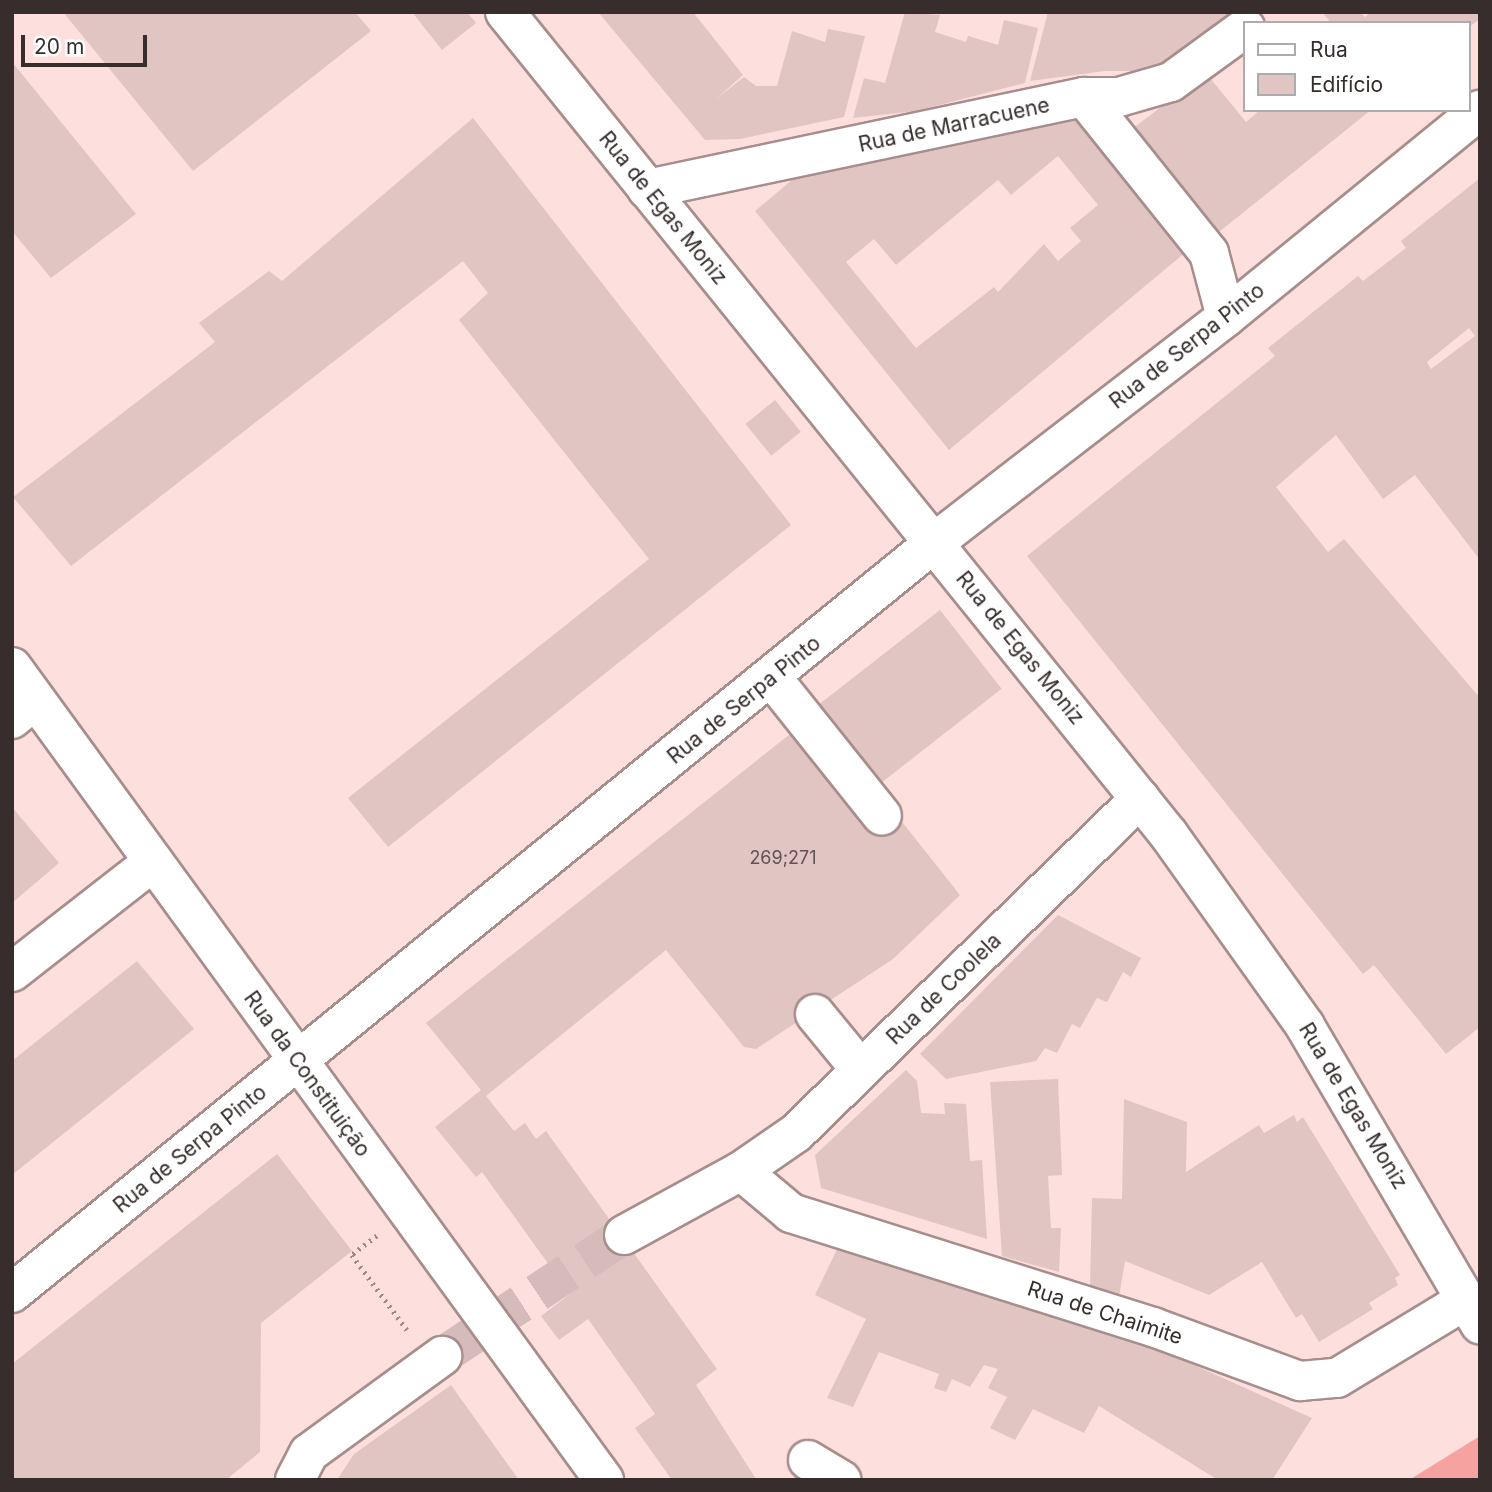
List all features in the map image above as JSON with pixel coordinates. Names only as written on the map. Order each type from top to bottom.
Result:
[{"type":"street","name":"Rua de Egas Moniz","points":[[505,12],[936,542],[1140,798],[1306,1026],[1473,1312]]},
{"type":"street","name":"Rua de Marracuene","points":[[647,189],[1084,97],[1119,97],[1171,82],[1244,29]]},
{"type":"street","points":[[1084,97],[1209,253],[1226,317]]},
{"type":"street","name":"Rua de Serpa Pinto","points":[[12,1293],[936,542],[1226,317],[1480,110]]},
{"type":"street","name":"Rua da Constituição","points":[[12,667],[24,709],[153,862],[604,1480]]},
{"type":"street","points":[[772,678],[882,816]]},
{"type":"street","name":"Rua de Coolela","points":[[624,1235],[741,1171],[796,1133],[1140,798]]},
{"type":"street","points":[[12,972],[153,862]]},
{"type":"street","points":[[815,1014],[861,1070]]},
{"type":"street","name":"Rua de Chaimite","points":[[741,1171],[791,1213],[1153,1327],[1300,1381],[1337,1378],[1473,1312]]},
{"type":"street","points":[[295,1480],[309,1453],[442,1356]]},
{"type":"street","points":[[808,1460],[841,1480]]},
{"type":"path","points":[[352,1255],[401,1322]]},
{"type":"shaded area","points":[[1480,1436],[1480,1480],[1409,1480]]},
{"type":"building","points":[[63,12],[355,12],[371,31],[193,171]]},
{"type":"building","points":[[412,12],[467,12],[476,23],[442,50]]},
{"type":"building","points":[[598,12],[693,12],[743,75],[716,99],[744,77],[756,86],[777,86],[792,31],[825,42],[828,29],[865,36],[844,117],[740,139],[705,140]]},
{"type":"building","points":[[905,12],[940,15],[935,32],[966,42],[968,36],[998,45],[1004,20],[1038,28],[1025,83],[916,111],[853,118],[864,78],[885,83]]},
{"type":"building","points":[[1048,12],[1243,12],[1165,71],[1105,71],[1030,81]]},
{"type":"building","points":[[1322,12],[1360,12],[1365,17],[1371,12],[1480,12],[1480,19],[1471,26],[1471,21],[1329,21]]},
{"type":"building","points":[[12,62],[136,214],[51,278],[12,231]]},
{"type":"building","points":[[1206,73],[1246,122],[1258,112],[1369,112],[1214,236],[1128,132]]},
{"type":"building","points":[[1073,113],[1187,251],[949,450],[755,211],[811,164]],"holes":[[[1058,156],[1098,205],[1070,228],[1081,241],[1058,261],[1044,244],[998,292],[994,287],[916,348],[846,262],[874,239],[896,265],[998,180],[1011,195]]]},
{"type":"building","points":[[473,118],[791,525],[388,847],[348,798],[649,559],[459,320],[488,293],[463,261],[71,566],[13,497],[215,342],[199,323],[269,271],[282,281]]},
{"type":"building","points":[[1480,178],[1480,560],[1415,475],[1383,499],[1336,435],[1276,487],[1328,552],[1344,539],[1480,698],[1480,1027],[1446,1054],[1374,965],[1363,974],[1027,556],[1275,356],[1268,348],[1358,276],[1363,281],[1406,248],[1401,241]],"holes":[[[1469,328],[1475,336],[1431,369],[1427,362]]]},
{"type":"building","points":[[775,400],[801,432],[771,456],[745,424]]},
{"type":"building","points":[[940,610],[1002,689],[875,788],[813,709]]},
{"type":"building","points":[[799,727],[891,808],[960,895],[893,959],[756,1049],[744,1047],[666,950],[486,1096],[514,1131],[525,1123],[536,1139],[546,1131],[717,1369],[696,1385],[756,1479],[764,1480],[672,1480],[635,1428],[655,1414],[588,1319],[559,1340],[541,1316],[570,1294],[482,1172],[476,1177],[435,1127],[481,1090],[426,1023]]},
{"type":"building","points":[[12,807],[59,863],[12,903]]},
{"type":"building","points":[[1058,915],[1141,958],[1131,977],[1123,972],[1107,1002],[1097,998],[1080,1028],[1072,1024],[1057,1053],[1045,1048],[1036,1061],[946,1079],[920,1054]]},
{"type":"building","points":[[137,961],[194,1029],[12,1175],[12,1061]]},
{"type":"building","points":[[906,1070],[917,1081],[921,1113],[945,1114],[944,1103],[966,1104],[970,1161],[982,1160],[987,1239],[821,1188],[815,1155]]},
{"type":"building","points":[[1058,1079],[1062,1175],[1048,1176],[1051,1228],[1061,1228],[1059,1272],[1002,1256],[990,1082]]},
{"type":"building","points":[[1124,1099],[1187,1122],[1186,1172],[1259,1125],[1264,1133],[1294,1115],[1297,1122],[1303,1117],[1400,1275],[1395,1278],[1398,1285],[1369,1303],[1373,1309],[1319,1342],[1302,1314],[1296,1318],[1262,1262],[1209,1295],[1125,1261],[1119,1297],[1090,1285],[1092,1198],[1122,1199]]},
{"type":"building","points":[[277,1154],[352,1251],[261,1323],[260,1452],[226,1480],[12,1480],[12,1364]]},
{"type":"building","points":[[842,1239],[1136,1339],[1312,1418],[1272,1480],[1218,1480],[1099,1406],[1084,1433],[1033,1409],[1015,1440],[990,1428],[1007,1397],[988,1388],[998,1369],[984,1365],[970,1387],[952,1379],[946,1392],[934,1388],[939,1374],[879,1352],[853,1407],[827,1398],[866,1319],[815,1295]]},
{"type":"building","points":[[451,1385],[519,1480],[337,1480],[354,1454]]},
{"type":"tunnel","points":[[442,1356],[624,1235]]}]
